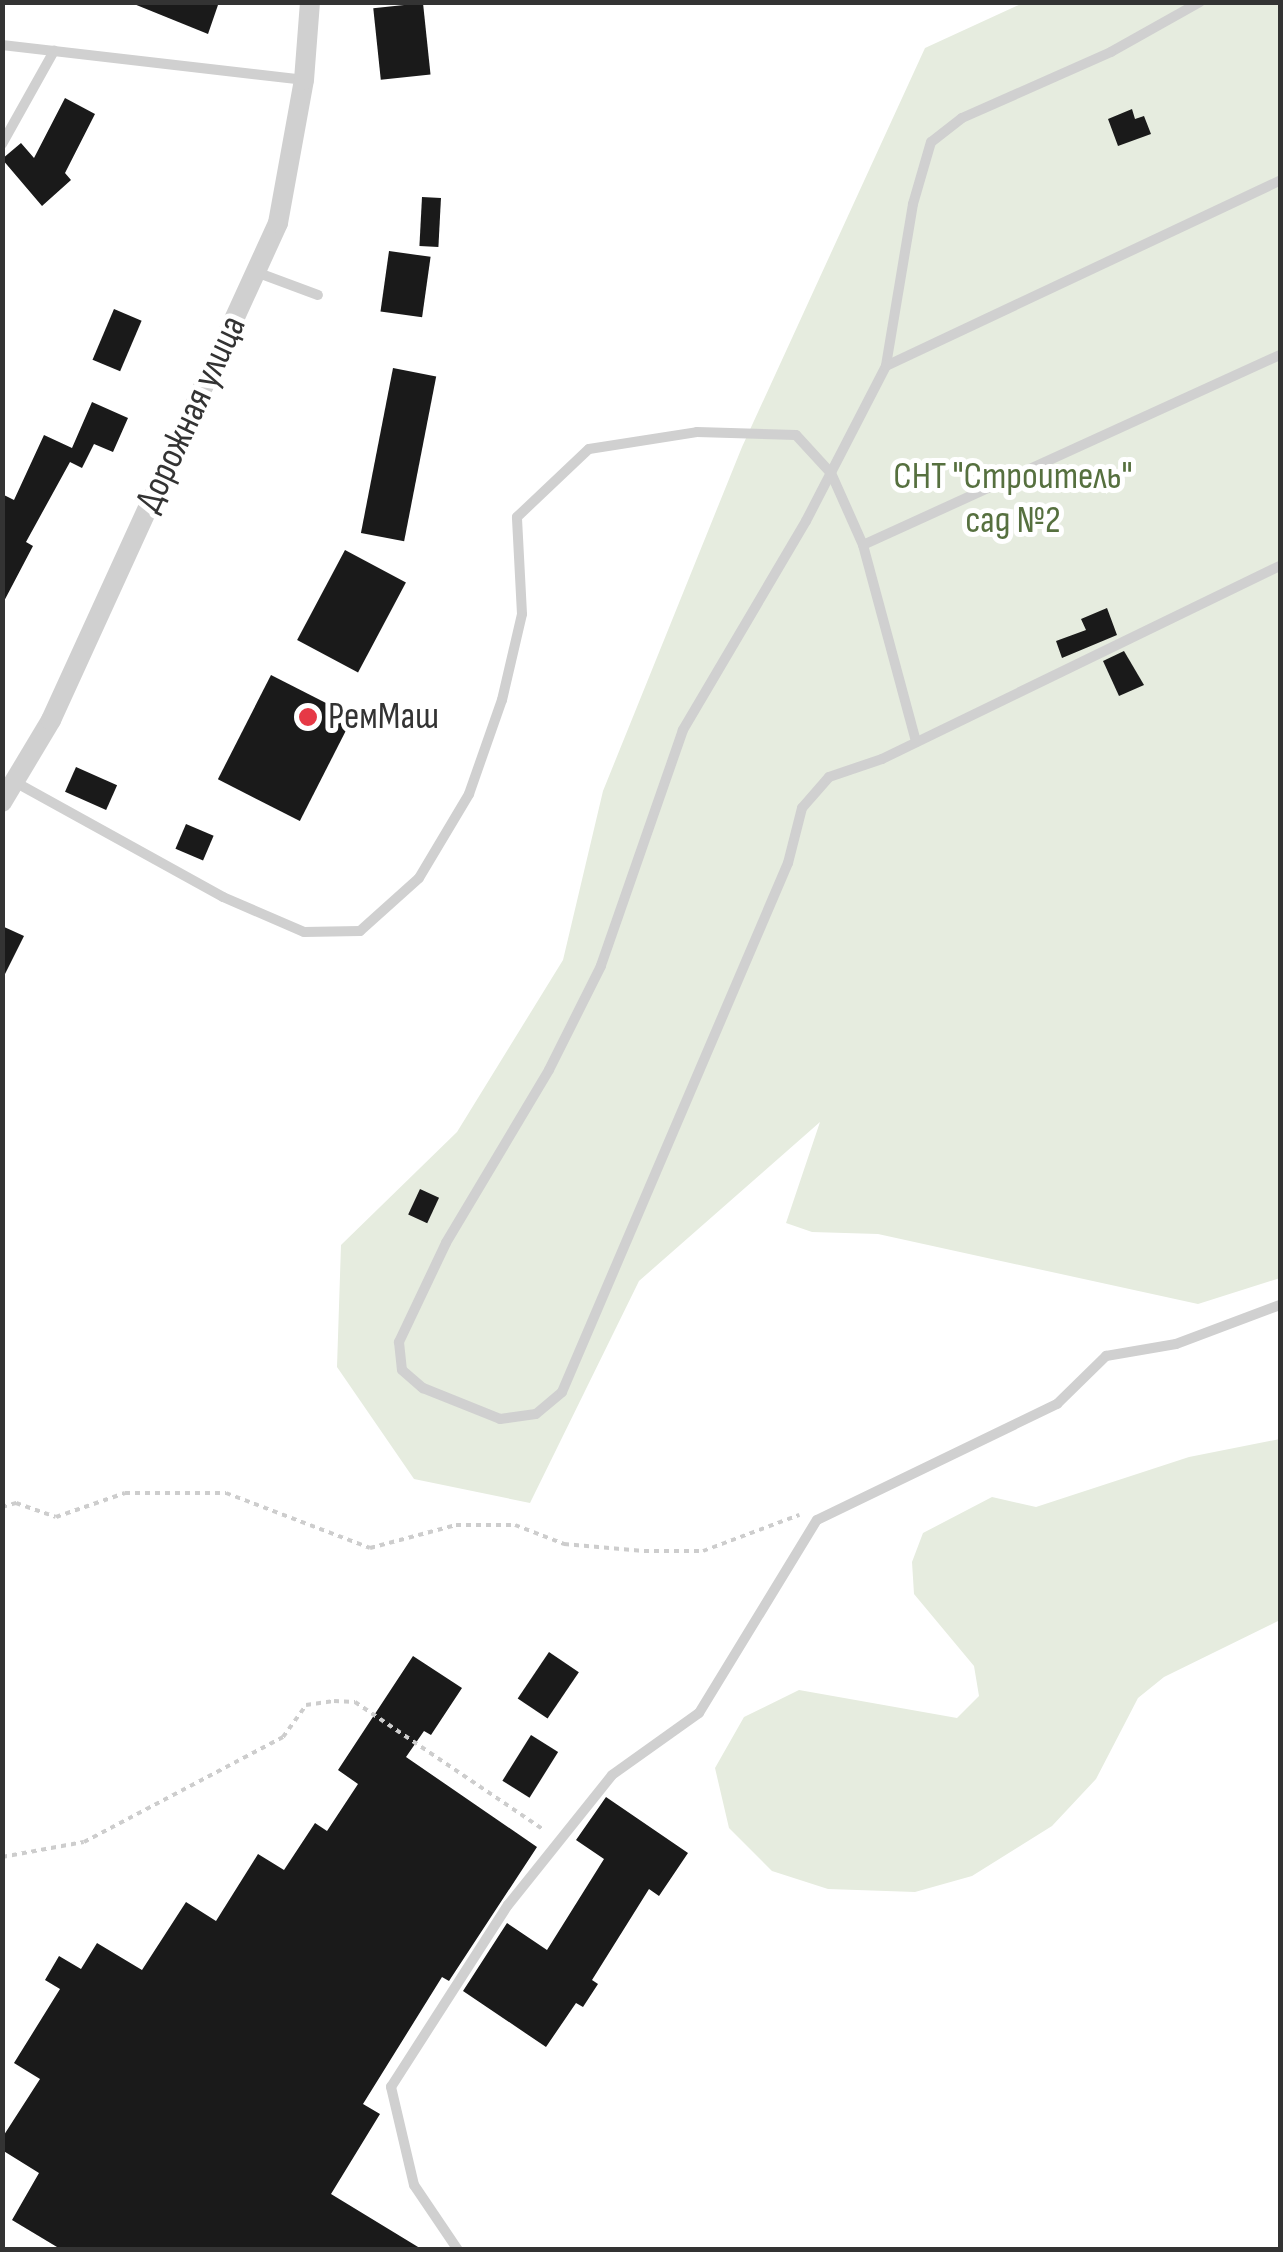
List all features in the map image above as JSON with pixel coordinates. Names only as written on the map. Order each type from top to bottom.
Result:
[{"type":"street","name":"Дорожная улица","points":[[2,802],[51,720],[278,223],[304,80],[310,2]]},
{"type":"lane","points":[[1200,2],[1111,52],[962,118],[931,142],[913,204],[886,366],[831,473],[683,730],[602,966],[549,1070],[446,1243],[399,1342],[402,1370],[423,1388],[500,1419],[536,1414],[562,1392],[788,863],[802,808],[829,778],[916,742],[1280,566]]},
{"type":"lane","points":[[2,45],[304,80]]},
{"type":"lane","points":[[2,144],[54,51]]},
{"type":"lane","points":[[886,366],[1280,181]]},
{"type":"lane","points":[[256,272],[318,295]]},
{"type":"lane","points":[[863,545],[1280,355]]},
{"type":"lane","points":[[14,782],[223,897],[288,926],[304,932],[360,931],[419,878],[470,794],[502,700],[522,614],[518,517],[589,448],[697,432],[796,435],[831,473],[863,545],[916,742]]},
{"type":"lane","points":[[458,2250],[414,2186],[391,2087],[508,1906],[612,1774],[699,1714],[817,1520],[1058,1404],[1106,1356],[1176,1344],[1280,1305]]},
{"type":"path","points":[[2,1507],[16,1503],[56,1517],[126,1493],[226,1493],[370,1548],[456,1525],[515,1525],[564,1544],[644,1551],[702,1551],[805,1514]]},
{"type":"path","points":[[2,1857],[84,1842],[283,1737],[306,1705],[334,1701],[355,1702],[561,1841]]},
{"type":"green space","name":"СНТ \"Строитель\" сад №2","points":[[1023,3],[1280,3],[1280,1278],[1198,1304],[878,1234],[812,1232],[786,1223],[820,1122],[639,1281],[530,1503],[414,1479],[337,1367],[341,1245],[457,1132],[563,960],[603,791],[742,447],[925,48]]},
{"type":"green space","points":[[1280,1439],[1280,1620],[1164,1677],[1138,1698],[1096,1779],[1052,1826],[972,1876],[915,1892],[828,1889],[772,1871],[729,1828],[715,1768],[744,1717],[799,1690],[957,1718],[979,1696],[974,1666],[914,1594],[912,1562],[923,1533],[992,1497],[1036,1507],[1189,1457]]},
{"type":"building","points":[[129,2],[219,2],[208,34]]},
{"type":"building","points":[[423,3],[431,75],[381,80],[373,8]]},
{"type":"building","points":[[65,98],[95,114],[65,173],[71,180],[42,206],[2,159],[21,143],[34,158]]},
{"type":"building","points":[[1132,109],[1135,119],[1144,116],[1151,134],[1118,146],[1108,119]]},
{"type":"building","points":[[422,197],[441,198],[438,247],[419,246]]},
{"type":"building","points":[[389,251],[431,257],[422,317],[381,311]]},
{"type":"building","points":[[114,309],[142,321],[120,371],[93,360]]},
{"type":"building","points":[[393,368],[436,376],[404,541],[361,533]]},
{"type":"building","points":[[92,402],[128,418],[113,452],[94,444],[82,468],[70,462],[26,542],[33,546],[2,605],[2,494],[14,500],[44,435],[72,448]]},
{"type":"building","points":[[345,550],[406,582],[358,672],[297,640]]},
{"type":"building","points":[[1107,608],[1117,635],[1062,658],[1056,641],[1086,630],[1081,619]]},
{"type":"building","points":[[1124,651],[1144,685],[1119,696],[1103,661]]},
{"type":"building","points":[[271,675],[353,717],[300,821],[218,779]]},
{"type":"building","points":[[76,767],[117,785],[106,810],[65,792]]},
{"type":"building","points":[[186,824],[214,836],[203,861],[175,849]]},
{"type":"building","points":[[2,926],[24,936],[2,980]]},
{"type":"building","points":[[420,1189],[439,1198],[427,1223],[408,1214]]},
{"type":"building","points":[[549,1652],[579,1672],[548,1719],[518,1698]]},
{"type":"building","points":[[413,1656],[462,1688],[431,1735],[424,1731],[406,1757],[537,1847],[449,1981],[442,1977],[363,2104],[380,2114],[331,2194],[423,2250],[62,2250],[12,2220],[39,2173],[2,2150],[2,2138],[40,2079],[14,2063],[60,1989],[45,1980],[59,1956],[81,1969],[97,1943],[142,1970],[186,1902],[216,1921],[258,1854],[284,1870],[315,1823],[327,1831],[358,1784],[338,1770]]},
{"type":"building","points":[[531,1735],[558,1752],[530,1798],[502,1781]]},
{"type":"building","points":[[606,1797],[688,1853],[659,1896],[649,1889],[592,1980],[598,1984],[583,2007],[576,2003],[546,2047],[463,1991],[507,1923],[547,1950],[604,1859],[576,1840]]},
{"type":"place","name":"РемМаш","points":[[308,717]]}]
